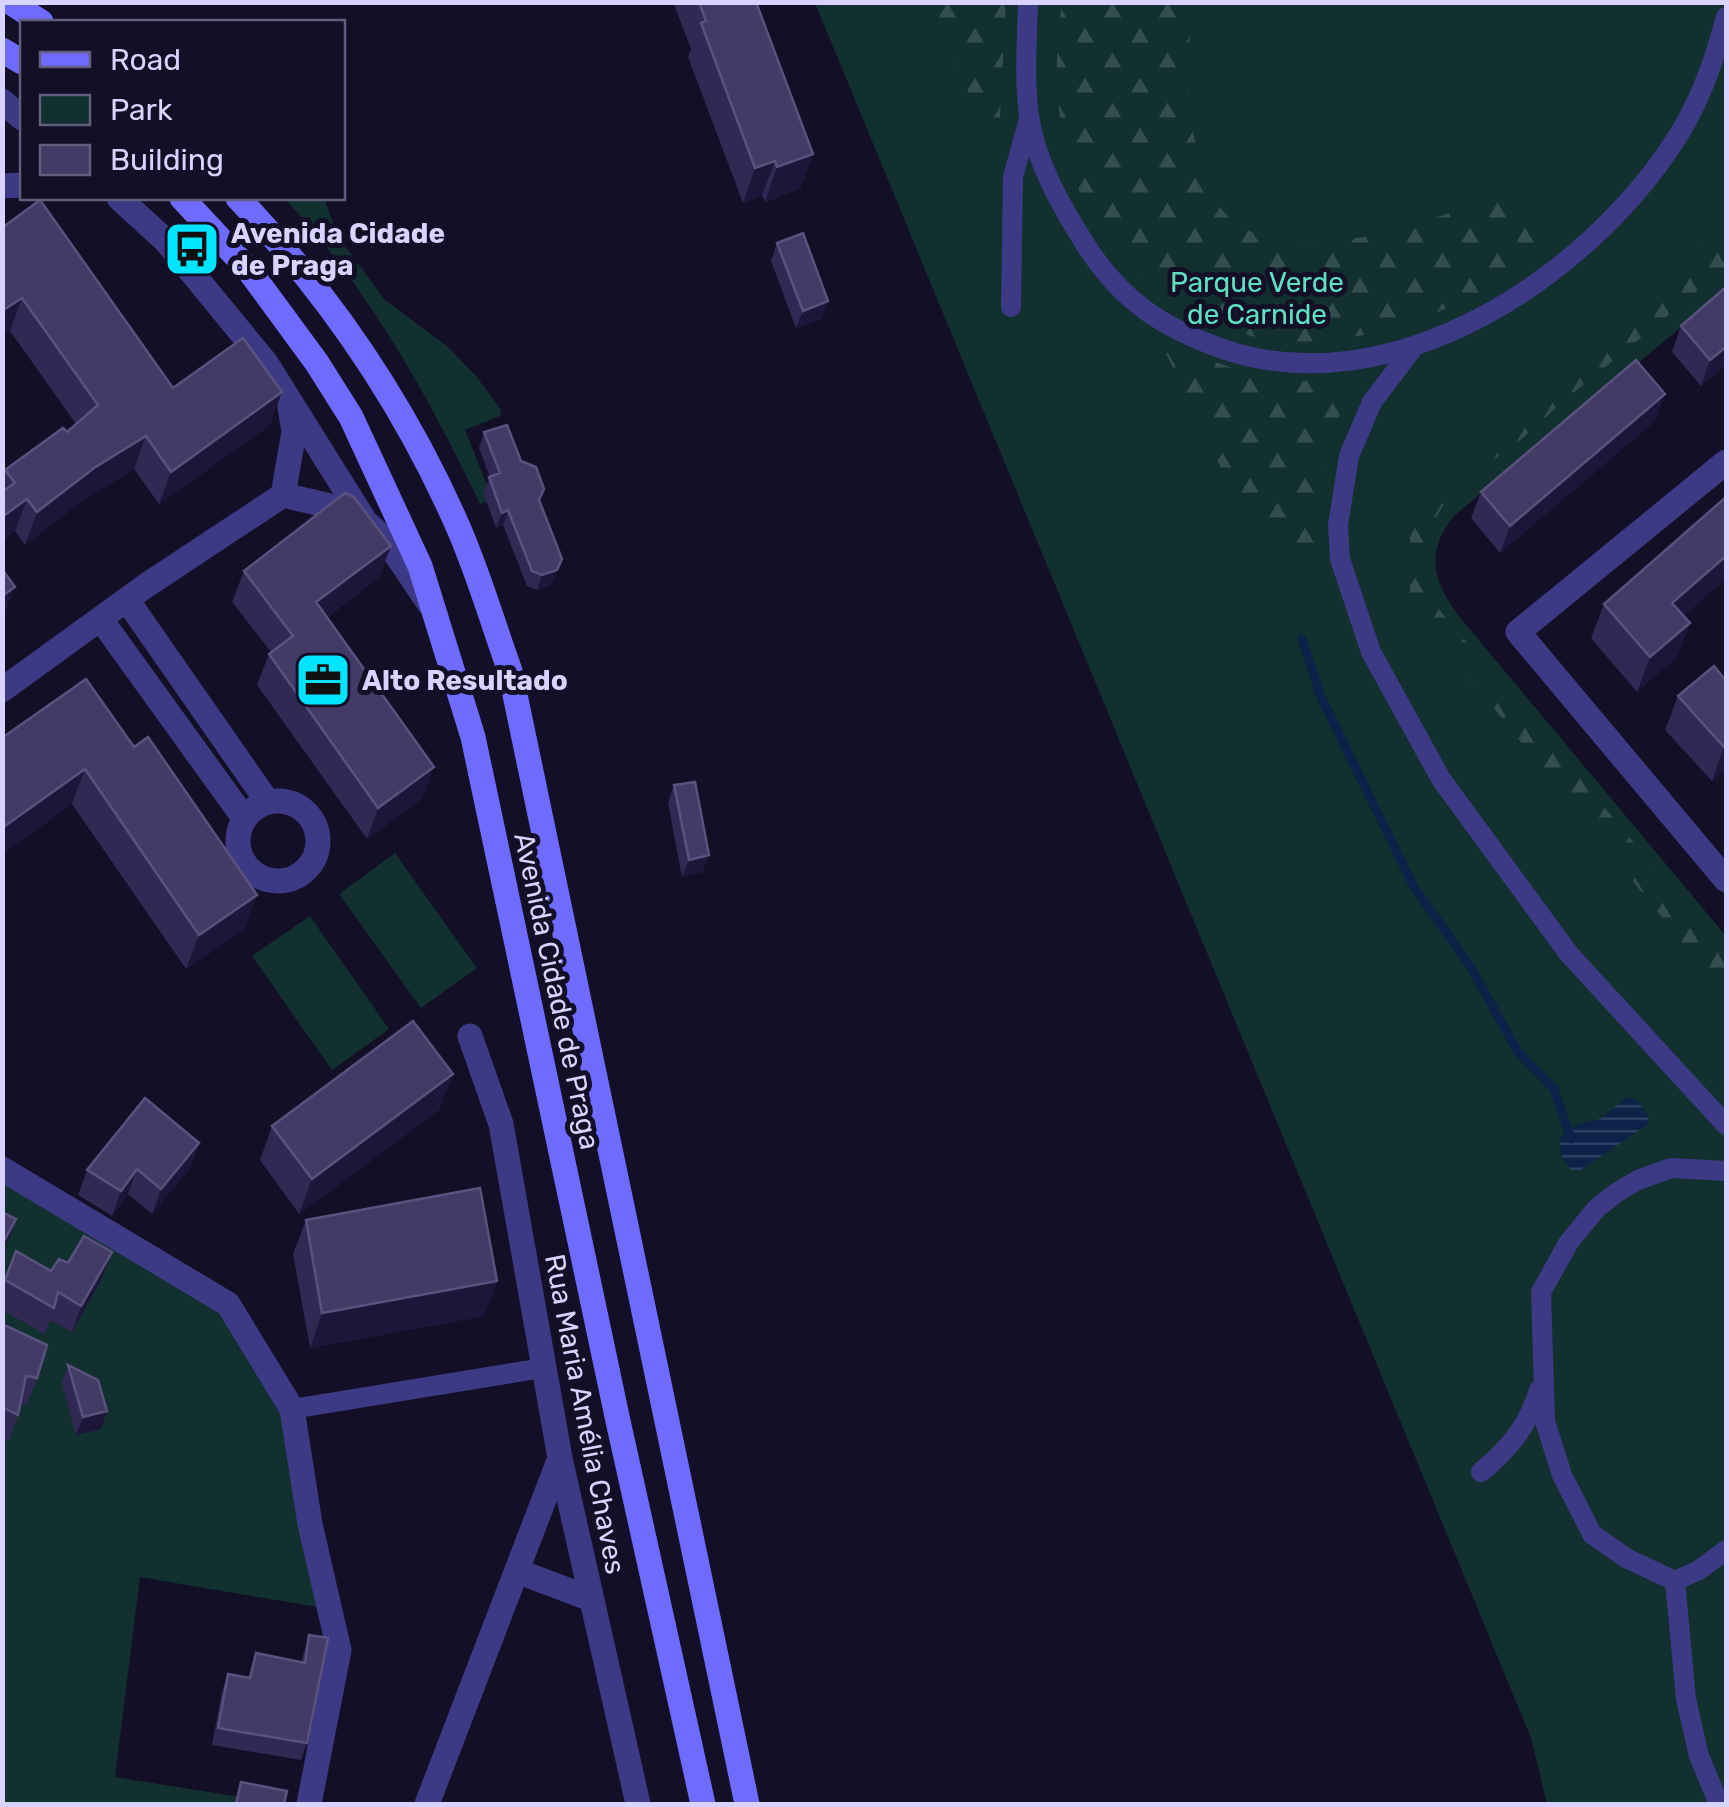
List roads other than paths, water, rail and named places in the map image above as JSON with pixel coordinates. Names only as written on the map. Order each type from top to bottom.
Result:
[{"type":"main road","points":[[10,2],[39,20]]},
{"type":"main road","name":"Avenida Cidade de Praga","points":[[184,200],[248,269],[317,363],[351,418],[420,566],[473,737],[703,1804]]},
{"type":"main road","name":"Avenida Cidade de Praga","points":[[240,200],[301,270],[372,366],[398,409],[456,521],[510,670],[747,1804]]},
{"type":"street","points":[[1028,2],[1029,118],[1038,152],[1066,212],[1099,265],[1141,310],[1199,340],[1252,359],[1300,364],[1353,362],[1413,348],[1458,329],[1527,290],[1583,246],[1628,204],[1676,141],[1710,66],[1726,16]]},
{"type":"street","points":[[1011,308],[1014,177],[1029,118]]},
{"type":"street","points":[[121,200],[166,241],[266,363],[368,524]]},
{"type":"street","points":[[1413,348],[1372,402],[1349,456],[1338,525],[1340,559],[1372,652],[1441,779],[1546,923],[1595,983],[1726,1125]]},
{"type":"street","points":[[2,690],[283,495],[294,432],[287,397]]},
{"type":"street","points":[[1722,868],[1518,632],[1726,462]]},
{"type":"street","points":[[283,495],[346,511],[368,524],[380,534],[433,608]]},
{"type":"street","points":[[128,600],[267,801]]},
{"type":"street","points":[[102,620],[244,818]]},
{"type":"street","points":[[267,801],[295,804],[315,823],[318,850],[302,874],[275,881],[250,870],[238,845],[238,831],[244,818],[267,801]]},
{"type":"street","name":"Rua Maria Amélia Chaves","points":[[470,1036],[502,1124],[560,1458],[638,1804]]},
{"type":"street","points":[[1726,1171],[1683,1167],[1649,1176],[1616,1193],[1582,1225],[1553,1266],[1541,1292],[1546,1421],[1562,1475],[1592,1534],[1626,1558],[1675,1581],[1699,1570],[1726,1550]]},
{"type":"street","points":[[2,1168],[228,1304],[292,1410],[310,1524],[339,1650],[308,1804]]},
{"type":"street","points":[[292,1410],[543,1368]]},
{"type":"street","points":[[1481,1472],[1520,1433],[1530,1418],[1542,1383]]},
{"type":"street","points":[[431,1803],[560,1458]]},
{"type":"street","points":[[517,1572],[591,1599]]},
{"type":"street","points":[[1675,1581],[1686,1699],[1699,1756],[1719,1804]]},
{"type":"water","points":[[1627,1097],[1638,1101],[1649,1117],[1647,1125],[1581,1170],[1571,1170],[1562,1157],[1559,1138],[1577,1125],[1600,1119]]},
{"type":"waterway","points":[[1302,639],[1321,697],[1414,887],[1470,966],[1518,1052],[1554,1089],[1571,1139]]},
{"type":"place","name":"Avenida Cidade de Praga","points":[[192,249]]},
{"type":"place","name":"Alto Resultado","points":[[323,680]]},
{"type":"park label","name":"Parque Verde de Carnide","points":[[1257,298]]}]
